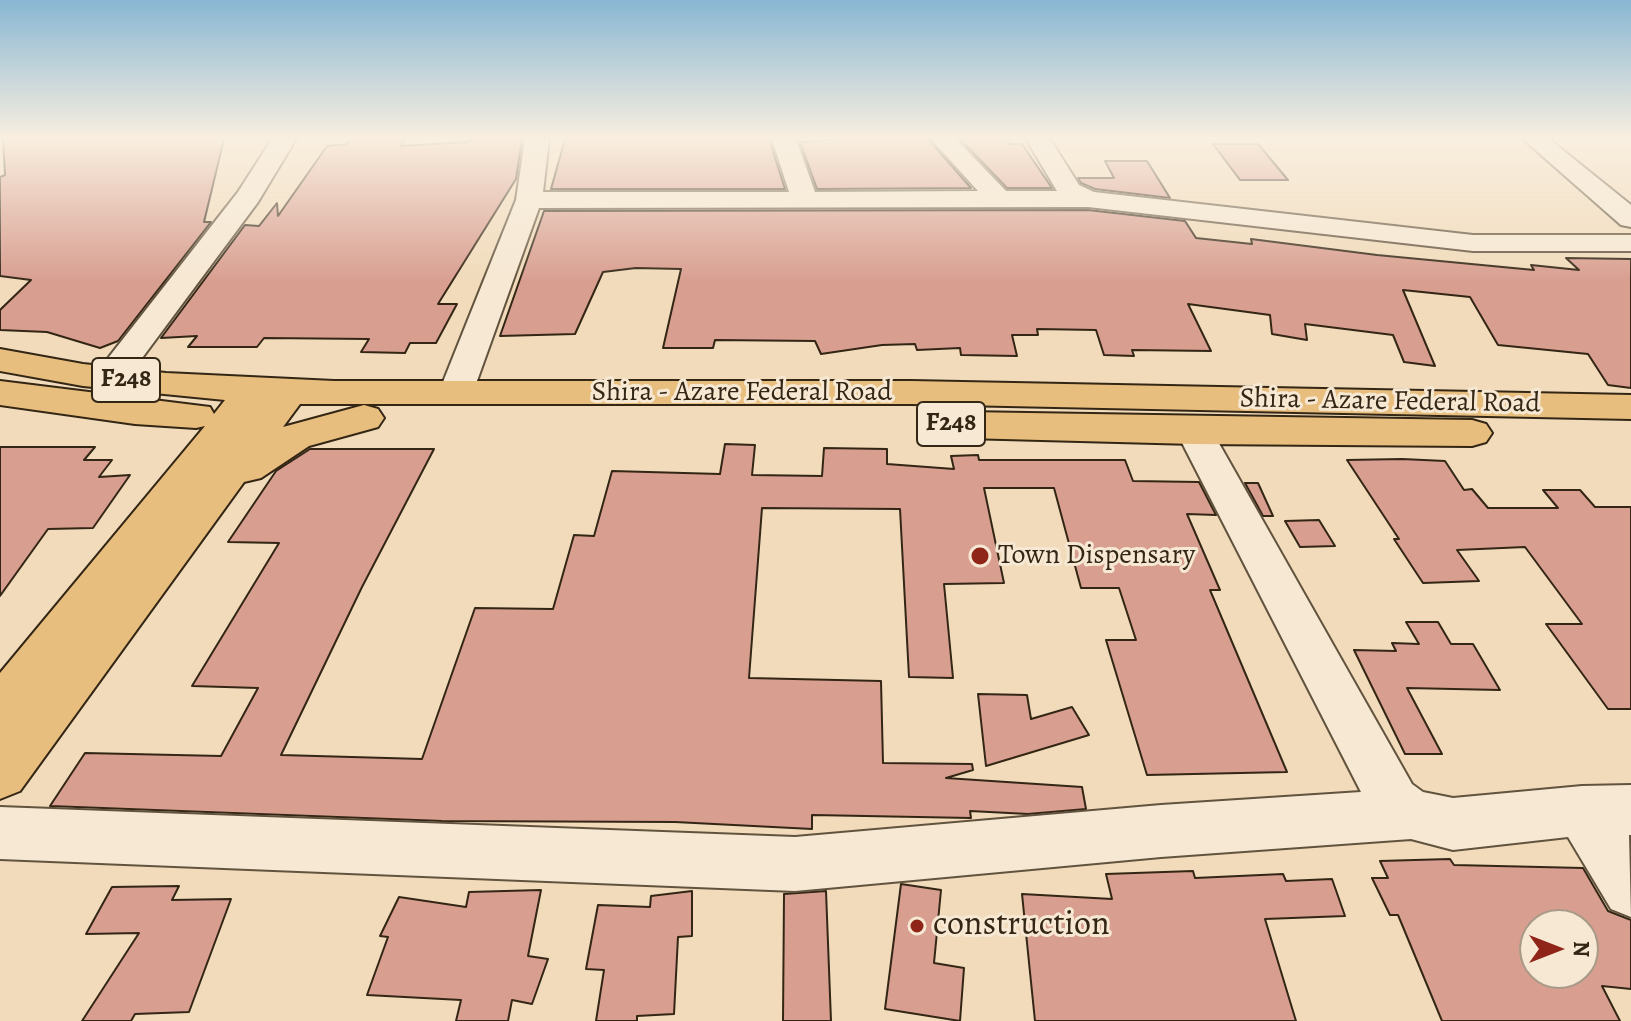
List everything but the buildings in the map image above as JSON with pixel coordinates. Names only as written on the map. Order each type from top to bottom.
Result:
[{"type":"main road","name":"Shira - Azare Federal Road","points":[[0,360],[260,405],[364,418],[665,416],[1194,431],[1631,435]]},
{"type":"main road","name":"Shira - Azare Federal Road","points":[[0,393],[135,412],[456,392],[721,392],[1631,407]]},
{"type":"main road","points":[[1404,401],[1434,432]]},
{"type":"main road","points":[[0,773],[194,494],[260,405]]},
{"type":"main road","points":[[135,412],[160,439],[194,494]]},
{"type":"main road","points":[[0,712],[194,494],[295,437],[364,418]]},
{"type":"street","points":[[110,378],[255,187]]},
{"type":"street","points":[[456,392],[529,200],[531,187]]},
{"type":"street","points":[[800,187],[804,199]]},
{"type":"street","points":[[987,187],[998,198]]},
{"type":"street","points":[[1067,187],[1088,199]]},
{"type":"street","points":[[1592,187],[1631,219]]},
{"type":"street","points":[[529,200],[1088,199],[1473,243],[1631,243]]},
{"type":"street","points":[[1194,431],[1393,801],[1411,814]]},
{"type":"street","points":[[0,833],[795,864],[1161,831],[1411,814],[1453,824],[1606,810],[1631,889]]},
{"type":"place","name":"Town Dispensary","points":[[980,556]]},
{"type":"place","name":"construction","points":[[917,926]]}]
